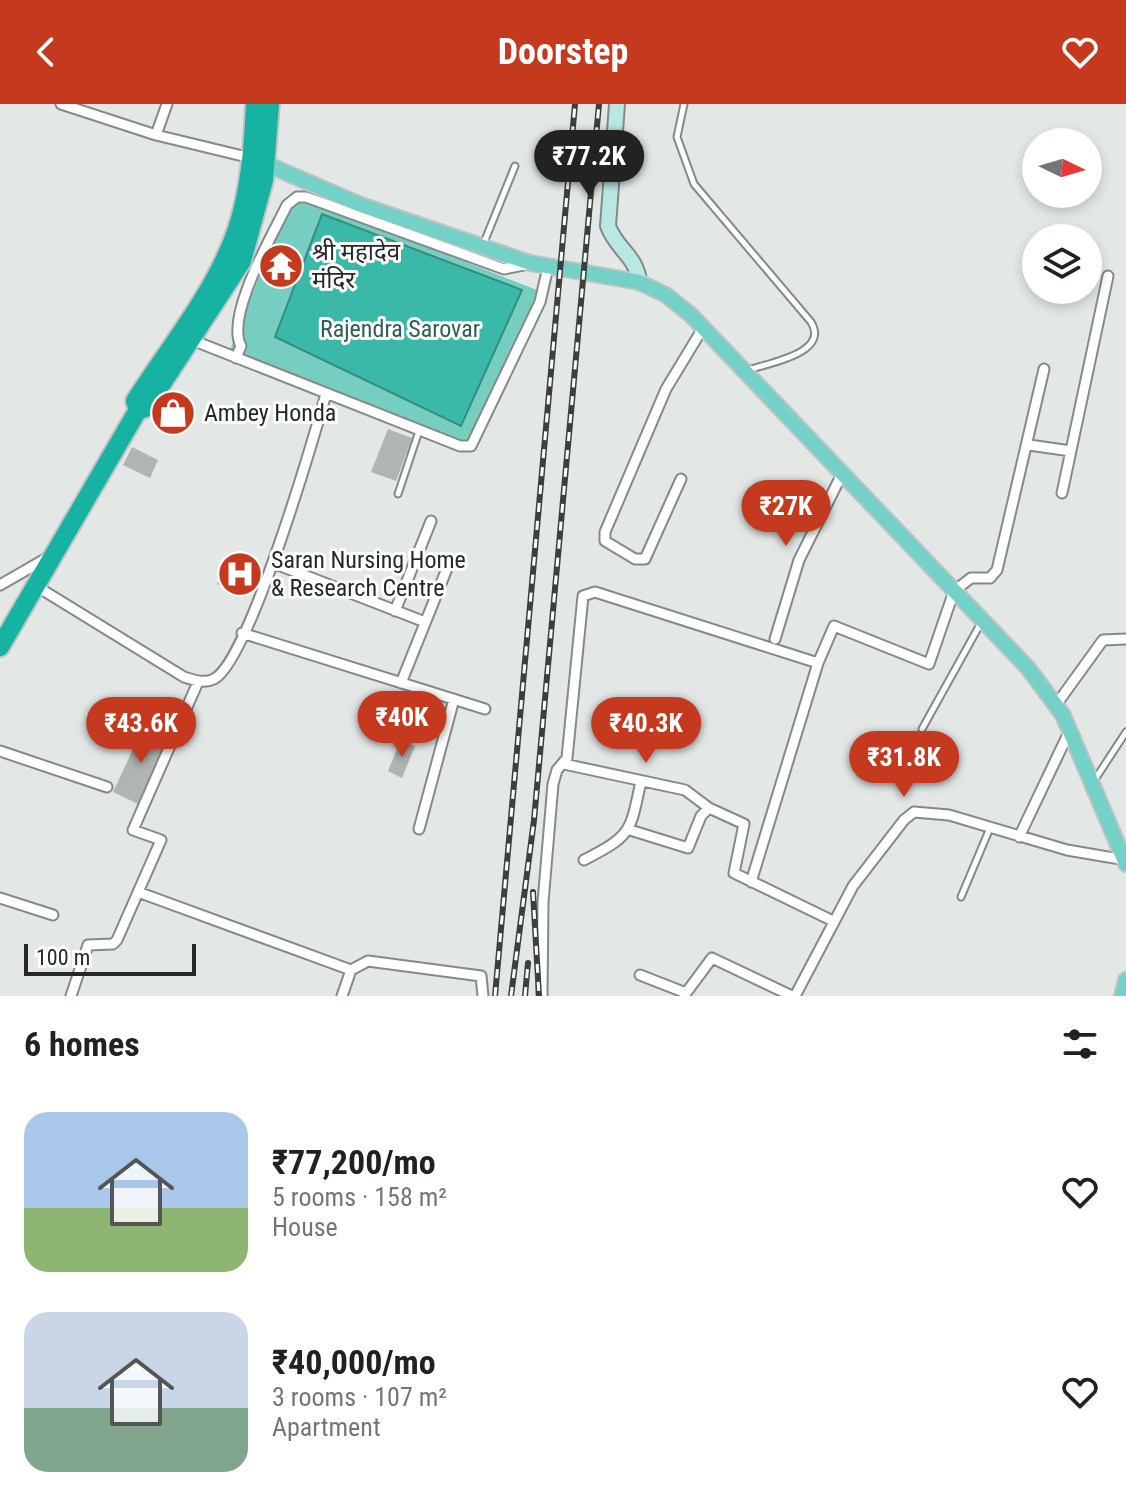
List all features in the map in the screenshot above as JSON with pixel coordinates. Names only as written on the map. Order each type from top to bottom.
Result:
[{"type":"highway","points":[[0,647],[138,410],[146,408],[242,261],[261,197],[255,104]]},
{"type":"highway","points":[[138,410],[135,401],[213,278],[234,235],[258,161],[270,104]]},
{"type":"main road","points":[[258,161],[361,205],[530,263],[639,282],[666,295],[703,328],[1028,668],[1056,705],[1070,730],[1125,861]]},
{"type":"main road","points":[[1122,996],[1126,980]]},
{"type":"street","points":[[61,104],[156,135],[258,161]]},
{"type":"street","points":[[156,135],[167,104]]},
{"type":"street","points":[[617,104],[608,226],[612,239],[633,259],[639,282]]},
{"type":"street","points":[[236,358],[241,346],[235,333],[236,323],[252,280],[287,205],[297,197],[306,197],[504,269],[530,263]]},
{"type":"street","points":[[192,340],[419,431],[460,446],[471,446],[540,302],[548,267]]},
{"type":"street","points":[[1062,493],[1108,276]]},
{"type":"street","points":[[681,479],[645,559],[635,559],[605,541],[605,532],[666,389],[703,328]]},
{"type":"street","points":[[751,882],[818,663],[834,626],[929,664],[954,591],[968,580],[990,578],[997,570],[1029,445],[1044,369]]},
{"type":"street","points":[[36,586],[184,677],[198,682],[215,679],[225,670],[273,563],[300,487],[326,394]]},
{"type":"street","points":[[1029,445],[1071,451]]},
{"type":"street","points":[[775,639],[799,560],[842,474]]},
{"type":"street","points":[[395,611],[431,521]]},
{"type":"street","points":[[0,585],[53,554]]},
{"type":"street","points":[[273,563],[425,622]]},
{"type":"street","points":[[401,683],[446,571]]},
{"type":"street","points":[[542,996],[545,866],[554,775],[564,764],[580,602],[588,592],[818,663]]},
{"type":"street","points":[[242,633],[485,709]]},
{"type":"street","points":[[1056,705],[1103,640],[1126,639]]},
{"type":"street","points":[[71,996],[88,945],[115,943],[161,840],[133,830],[198,682]]},
{"type":"street","points":[[419,829],[436,755],[454,699]]},
{"type":"street","points":[[1019,837],[1070,730]]},
{"type":"street","points":[[0,751],[107,787]]},
{"type":"street","points":[[564,764],[685,790],[709,808],[744,824],[733,871],[833,921]]},
{"type":"street","points":[[584,860],[615,843],[630,830],[641,781]]},
{"type":"street","points":[[630,830],[688,848],[701,816],[709,808]]},
{"type":"street","points":[[640,975],[686,993],[712,958],[794,996],[853,886],[904,820],[914,812],[949,815],[1019,837],[1125,861]]},
{"type":"street","points":[[138,892],[351,970]]},
{"type":"street","points":[[0,898],[53,915]]},
{"type":"street","points":[[342,996],[351,970],[368,961],[481,976],[483,996]]},
{"type":"lane","points":[[684,104],[677,137],[694,184],[811,322],[816,333],[814,342],[806,349],[743,372]]},
{"type":"lane","points":[[483,245],[515,166]]},
{"type":"lane","points":[[398,494],[419,431]]},
{"type":"lane","points":[[922,729],[982,620]]},
{"type":"lane","points":[[1094,781],[1126,732]]},
{"type":"lane","points":[[961,897],[990,828]]},
{"type":"green space","name":"Rajendra Sarovar","points":[[303,198],[542,292],[469,451],[228,355],[286,209]]},
{"type":"shaded area","name":"Rajendra Sarovar","points":[[322,214],[522,290],[461,426],[275,337]]},
{"type":"building","points":[[388,429],[412,438],[396,481],[371,472]]},
{"type":"building","points":[[132,447],[158,460],[150,478],[123,465]]},
{"type":"building","points":[[230,555],[259,568],[246,597],[217,584]]},
{"type":"building","points":[[144,726],[170,738],[138,804],[113,792]]},
{"type":"building","points":[[401,740],[415,746],[402,778],[388,771]]},
{"type":"railway","points":[[495,996],[575,104]]},
{"type":"railway","points":[[511,996],[534,820],[599,104]]},
{"type":"railway","points":[[533,892],[539,996]]},
{"type":"railway","points":[[525,996],[528,963]]},
{"type":"place","name":"श्री महादेव मंदिर","points":[[281,266]]},
{"type":"place","name":"Ambey Honda","points":[[173,413]]},
{"type":"place","name":"Saran Nursing Home & Research Centre","points":[[240,574]]}]
